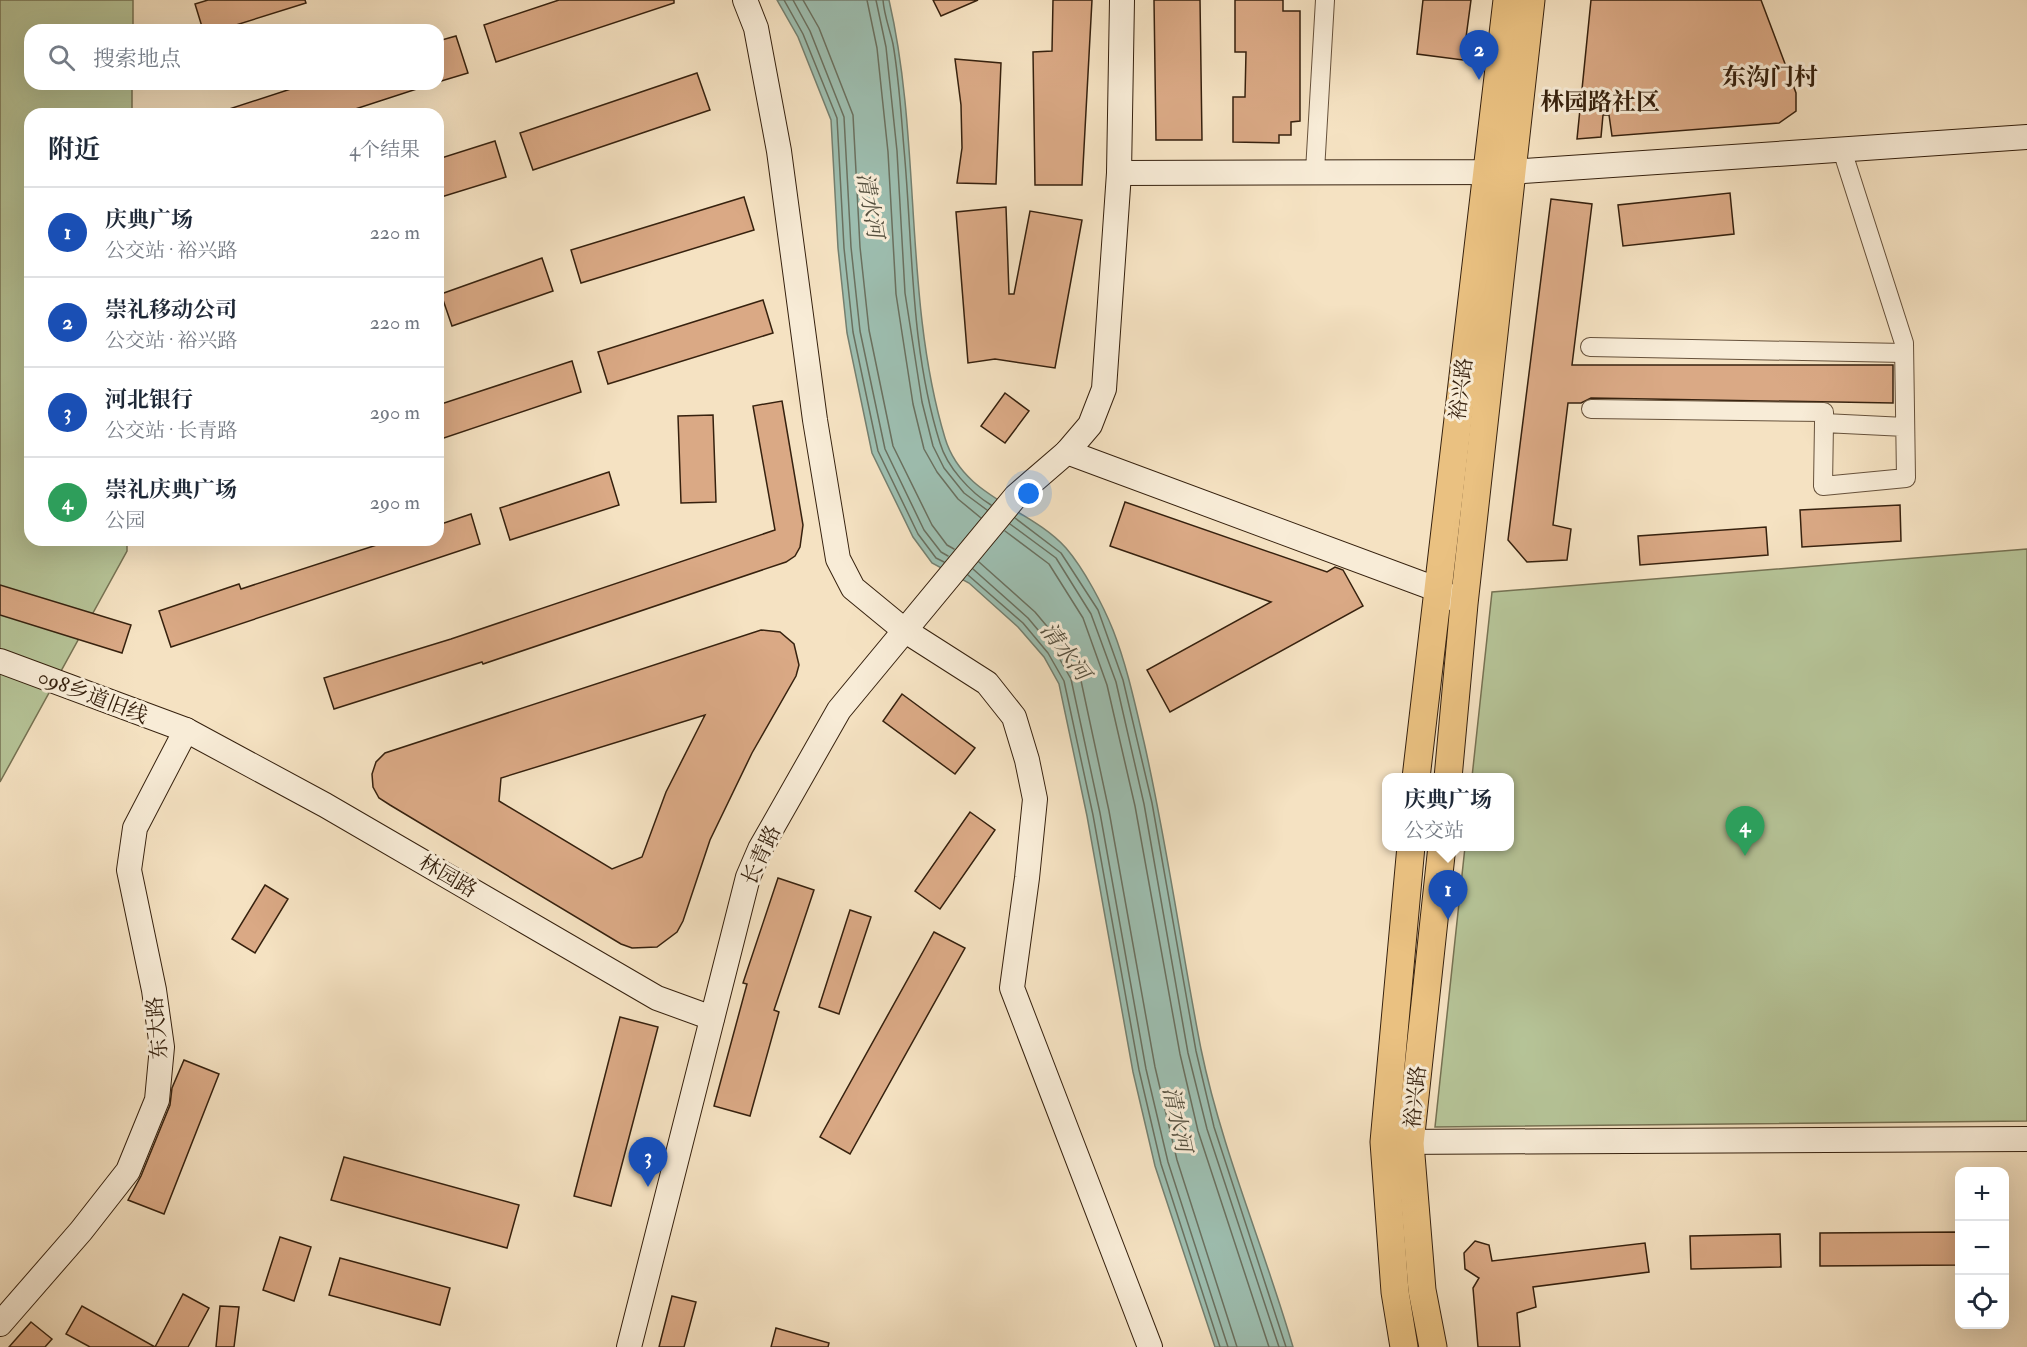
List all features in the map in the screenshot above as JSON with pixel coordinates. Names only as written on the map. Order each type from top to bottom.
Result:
[{"type":"main road","name":"裕兴路","points":[[1448,773],[1499,171],[1507,0]]},
{"type":"main road","name":"裕兴路","points":[[1416,773],[1436,589],[1499,171],[1531,0]]},
{"type":"main road","name":"裕兴路","points":[[1404,1347],[1395,1292],[1397,1142],[1411,851]]},
{"type":"main road","name":"裕兴路","points":[[1432,1347],[1397,1142],[1441,851]]},
{"type":"street","points":[[745,0],[756,28],[779,151],[815,420],[838,559],[853,588],[904,630],[987,683],[1014,717],[1027,760],[1035,799],[1012,988],[1150,1347]]},
{"type":"street","name":"长青路","points":[[629,1347],[748,877],[760,849],[839,710],[1016,495],[1067,452],[1090,425],[1104,389],[1119,173],[1122,0]]},
{"type":"street","points":[[1315,171],[1324,0]]},
{"type":"street","points":[[1119,173],[1499,171],[2027,137]]},
{"type":"street","points":[[1591,409],[1824,412],[1822,486],[1906,478],[1904,343],[1842,150]]},
{"type":"street","points":[[1590,347],[1904,353]]},
{"type":"street","points":[[1824,423],[1905,428]]},
{"type":"street","points":[[1067,452],[1436,589],[1464,604]]},
{"type":"street","name":"098乡道旧线","points":[[0,661],[186,730]]},
{"type":"street","name":"林园路","points":[[186,730],[325,805],[657,998],[712,1018]]},
{"type":"street","name":"东大路","points":[[0,1324],[81,1231],[128,1171],[157,1100],[162,1047],[154,990],[129,870],[135,828],[186,730]]},
{"type":"street","points":[[1397,1142],[2027,1139]]},
{"type":"green space","points":[[0,0],[133,0],[133,24],[24,24],[24,90],[132,90],[132,108],[24,108],[24,546],[127,546],[127,551],[0,782]]},
{"type":"green space","points":[[2027,549],[2027,1121],[1435,1127],[1465,851],[1514,851],[1514,773],[1472,773],[1492,592]]},
{"type":"water","name":"清水河","points":[[777,0],[889,0],[906,109],[923,331],[932,385],[945,438],[954,458],[966,475],[998,500],[1051,534],[1066,548],[1080,566],[1113,630],[1144,742],[1210,1087],[1220,1125],[1293,1347],[1215,1347],[1155,1166],[1133,1072],[1087,816],[1059,684],[1044,657],[1018,627],[969,583],[932,563],[913,537],[872,453],[847,333],[838,248],[831,120],[798,37]]},
{"type":"building","points":[[208,0],[305,0],[306,3],[239,24],[201,24],[195,4]]},
{"type":"building","points":[[559,0],[674,0],[674,3],[496,62],[484,25]]},
{"type":"building","points":[[933,0],[978,0],[941,16]]},
{"type":"building","points":[[1053,0],[1092,0],[1082,185],[1035,185],[1033,52],[1052,51]]},
{"type":"building","points":[[1154,0],[1200,0],[1202,140],[1156,140]]},
{"type":"building","points":[[1235,0],[1283,0],[1283,11],[1300,11],[1300,121],[1291,122],[1291,135],[1279,135],[1279,143],[1233,142],[1233,97],[1245,97],[1246,52],[1235,52]]},
{"type":"building","points":[[1423,0],[1471,0],[1463,60],[1417,54]]},
{"type":"building","points":[[1591,0],[1761,0],[1796,93],[1796,111],[1779,123],[1612,136],[1609,115],[1603,115],[1601,137],[1577,139]]},
{"type":"building","points":[[456,36],[468,73],[444,80],[444,39]]},
{"type":"building","points":[[955,59],[1001,63],[996,184],[957,183],[962,148],[961,105]]},
{"type":"building","points":[[697,73],[710,110],[533,170],[520,133]]},
{"type":"building","points":[[288,90],[414,90],[358,108],[232,108]]},
{"type":"building","points":[[495,141],[506,177],[444,196],[444,157]]},
{"type":"building","points":[[1730,193],[1734,234],[1623,246],[1618,205]]},
{"type":"building","points":[[744,197],[754,230],[581,283],[571,250]]},
{"type":"building","points":[[1551,199],[1592,204],[1572,365],[1893,365],[1893,403],[1591,398],[1581,403],[1568,403],[1553,525],[1571,529],[1567,560],[1527,562],[1508,540]]},
{"type":"building","points":[[1006,207],[1009,294],[1014,294],[1030,211],[1082,220],[1055,368],[995,359],[968,363],[956,212]]},
{"type":"building","points":[[542,258],[553,291],[452,326],[444,303],[444,293]]},
{"type":"building","points":[[763,300],[773,333],[608,384],[598,352]]},
{"type":"building","points":[[572,361],[581,392],[444,438],[444,403]]},
{"type":"building","points":[[1005,393],[1029,411],[1005,443],[981,426]]},
{"type":"building","points":[[782,401],[803,525],[800,547],[795,556],[786,562],[483,664],[482,662],[334,709],[324,678],[451,639],[775,530],[753,406]]},
{"type":"building","points":[[713,415],[716,502],[681,503],[678,416]]},
{"type":"building","points":[[609,472],[619,505],[510,540],[500,508]]},
{"type":"building","points":[[1125,502],[1327,572],[1335,567],[1343,570],[1363,606],[1170,712],[1147,670],[1271,602],[1110,546]]},
{"type":"building","points":[[1900,505],[1901,541],[1802,547],[1800,510]]},
{"type":"building","points":[[471,514],[480,544],[171,647],[159,611],[239,584],[241,589],[374,546],[444,546],[444,523]]},
{"type":"building","points":[[1766,527],[1768,555],[1640,565],[1638,536]]},
{"type":"building","points":[[0,585],[131,625],[122,653],[0,615]]},
{"type":"building","points":[[761,630],[780,632],[794,644],[799,665],[796,676],[752,753],[710,840],[683,921],[677,932],[657,947],[632,948],[621,944],[379,798],[373,787],[372,774],[376,762],[385,753]],"holes":[[[705,715],[666,792],[642,857],[612,869],[499,801],[501,778]]]},
{"type":"building","points":[[902,694],[975,748],[955,774],[883,721]]},
{"type":"building","points":[[970,812],[995,830],[940,909],[915,891]]},
{"type":"building","points":[[778,878],[814,890],[774,1010],[779,1012],[750,1116],[714,1106],[747,984],[743,983]]},
{"type":"building","points":[[265,885],[288,899],[255,953],[232,939]]},
{"type":"building","points":[[850,910],[871,917],[839,1014],[819,1007]]},
{"type":"building","points":[[934,932],[965,948],[850,1154],[820,1137]]},
{"type":"building","points":[[620,1017],[658,1027],[611,1206],[574,1196]]},
{"type":"building","points":[[184,1060],[219,1074],[164,1214],[128,1200],[141,1176],[170,1105],[172,1088]]},
{"type":"building","points":[[344,1157],[519,1205],[507,1248],[331,1200]]},
{"type":"building","points":[[1955,1232],[1955,1265],[1820,1266],[1820,1233]]},
{"type":"building","points":[[1780,1234],[1781,1267],[1691,1269],[1690,1236]]},
{"type":"building","points":[[280,1237],[311,1247],[294,1301],[263,1290]]},
{"type":"building","points":[[1475,1241],[1489,1245],[1492,1261],[1645,1243],[1649,1272],[1533,1287],[1536,1307],[1517,1313],[1520,1347],[1478,1347],[1473,1288],[1479,1278],[1465,1269],[1464,1253]]},
{"type":"building","points":[[340,1258],[450,1288],[440,1325],[329,1295]]},
{"type":"building","points":[[183,1294],[209,1308],[188,1347],[155,1347]]},
{"type":"building","points":[[672,1296],[696,1302],[684,1347],[659,1347]]},
{"type":"building","points":[[82,1306],[155,1347],[90,1347],[66,1334]]},
{"type":"building","points":[[220,1306],[239,1307],[234,1347],[216,1347]]},
{"type":"building","points":[[31,1322],[52,1339],[45,1347],[9,1347]]},
{"type":"building","points":[[776,1328],[829,1343],[828,1347],[771,1347]]},
{"type":"place","name":"崇礼移动公司","points":[[1479,80]]},
{"type":"place","name":"崇礼庆典广场","points":[[1745,856]]},
{"type":"place","name":"庆典广场","points":[[1448,920]]},
{"type":"place","name":"河北银行","points":[[648,1187]]},
{"type":"district","name":"东沟门村","points":[[1770,77]]},
{"type":"district","name":"林园路社区","points":[[1600,102]]}]
